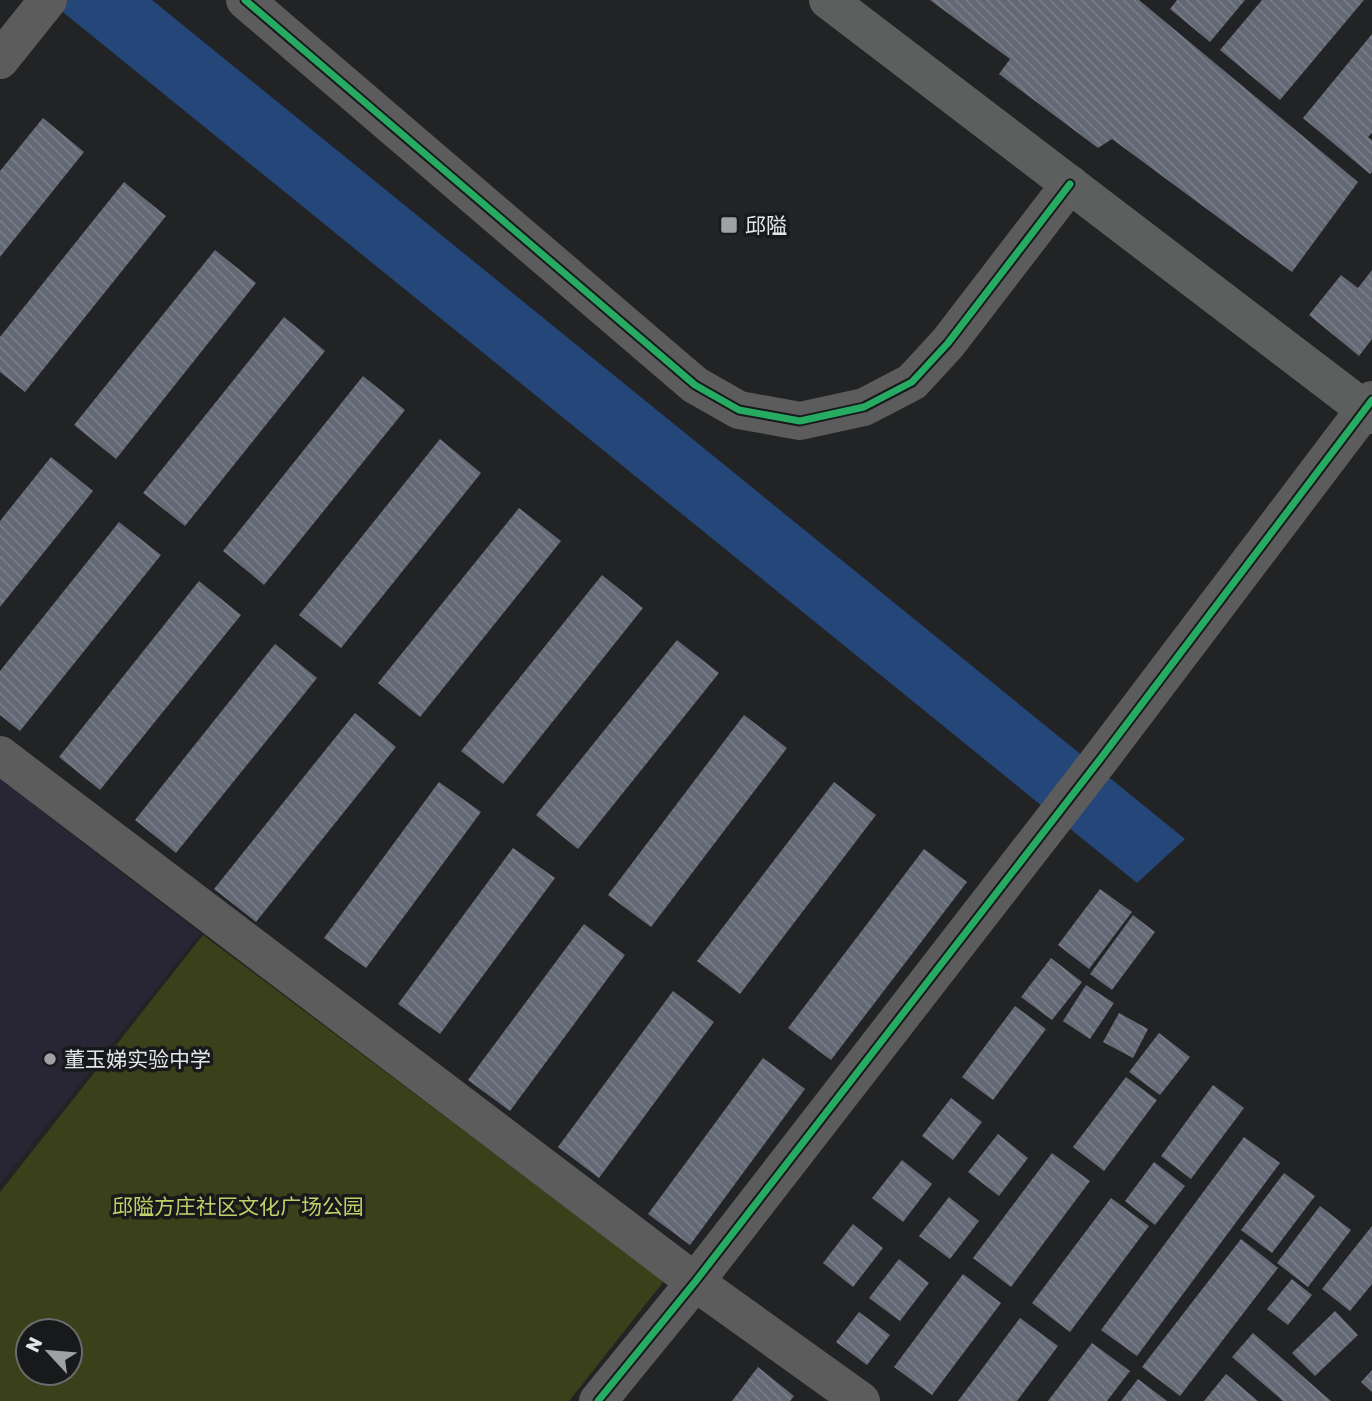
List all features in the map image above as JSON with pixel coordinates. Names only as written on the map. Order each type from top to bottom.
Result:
[{"type":"main road","points":[[828,0],[1370,408]]},
{"type":"street","points":[[244,0],[695,385],[739,410],[800,421],[864,407],[912,382],[948,343],[1070,184]]},
{"type":"street","points":[[0,60],[43,6]]},
{"type":"street","points":[[598,1401],[695,1282],[1370,408]]},
{"type":"street","points":[[0,755],[695,1282],[861,1401]]},
{"type":"shaded area","name":"董玉娣实验中学","points":[[0,779],[200,933],[0,1184]]},
{"type":"green space","name":"邱隘方庄社区文化广场公园","points":[[203,935],[664,1281],[569,1401],[0,1401],[0,1192]]},
{"type":"water","points":[[48,0],[152,0],[1185,839],[1137,883]]},
{"type":"building","points":[[930,0],[1139,0],[1358,182],[1292,272],[1112,139],[1098,148],[999,74],[1010,59]]},
{"type":"building","points":[[1177,0],[1245,0],[1210,42],[1170,9]]},
{"type":"building","points":[[1262,0],[1364,0],[1280,100],[1220,50]]},
{"type":"building","points":[[1372,34],[1372,133],[1368,137],[1372,140],[1370,174],[1303,118]]},
{"type":"building","points":[[43,118],[84,152],[0,257],[0,171]]},
{"type":"building","points":[[124,182],[166,216],[25,392],[0,372],[0,337]]},
{"type":"building","points":[[215,250],[256,283],[116,459],[74,425]]},
{"type":"building","points":[[1372,270],[1372,339],[1359,356],[1309,315],[1341,275],[1358,288]]},
{"type":"building","points":[[284,317],[325,351],[185,526],[143,493]]},
{"type":"building","points":[[363,376],[405,410],[264,585],[223,551]]},
{"type":"building","points":[[440,439],[481,473],[341,648],[299,615]]},
{"type":"building","points":[[51,457],[93,491],[0,607],[0,521]]},
{"type":"building","points":[[519,508],[561,541],[420,717],[378,683]]},
{"type":"building","points":[[119,522],[161,555],[20,731],[0,715],[0,671]]},
{"type":"building","points":[[602,575],[643,608],[503,784],[461,751]]},
{"type":"building","points":[[199,581],[241,615],[100,790],[59,757]]},
{"type":"building","points":[[677,640],[719,673],[578,849],[536,815]]},
{"type":"building","points":[[275,644],[317,678],[176,853],[135,820]]},
{"type":"building","points":[[355,713],[396,747],[256,922],[214,889]]},
{"type":"building","points":[[744,715],[787,748],[651,927],[608,895]]},
{"type":"building","points":[[439,782],[481,812],[366,968],[324,938]]},
{"type":"building","points":[[834,782],[876,815],[740,994],[697,961]]},
{"type":"building","points":[[513,848],[555,878],[440,1034],[398,1004]]},
{"type":"building","points":[[924,849],[967,882],[831,1060],[788,1028]]},
{"type":"building","points":[[1100,889],[1132,912],[1089,969],[1058,945]]},
{"type":"building","points":[[1133,915],[1155,932],[1112,990],[1090,974]]},
{"type":"building","points":[[584,924],[625,955],[510,1111],[468,1080]]},
{"type":"building","points":[[1051,958],[1082,982],[1052,1020],[1021,997]]},
{"type":"building","points":[[1086,985],[1114,1003],[1090,1039],[1063,1021]]},
{"type":"building","points":[[673,991],[714,1022],[599,1178],[558,1147]]},
{"type":"building","points":[[1015,1006],[1046,1029],[993,1100],[962,1077]]},
{"type":"building","points":[[1119,1013],[1148,1029],[1133,1058],[1103,1042]]},
{"type":"building","points":[[1159,1033],[1190,1057],[1160,1095],[1129,1072]]},
{"type":"building","points":[[763,1058],[805,1089],[690,1245],[648,1214]]},
{"type":"building","points":[[1126,1077],[1157,1100],[1104,1171],[1073,1147]]},
{"type":"building","points":[[1213,1085],[1244,1108],[1191,1179],[1161,1156]]},
{"type":"building","points":[[951,1098],[982,1122],[953,1160],[922,1136]]},
{"type":"building","points":[[998,1134],[1028,1158],[999,1196],[968,1172]]},
{"type":"building","points":[[1244,1137],[1280,1163],[1137,1356],[1101,1330]]},
{"type":"building","points":[[1052,1153],[1090,1181],[1011,1287],[973,1258]]},
{"type":"building","points":[[902,1160],[932,1184],[903,1222],[872,1198]]},
{"type":"building","points":[[1154,1162],[1185,1186],[1155,1225],[1125,1201]]},
{"type":"building","points":[[1284,1173],[1315,1196],[1272,1253],[1241,1230]]},
{"type":"building","points":[[949,1197],[979,1221],[950,1259],[919,1236]]},
{"type":"building","points":[[1111,1198],[1149,1226],[1070,1332],[1032,1303]]},
{"type":"building","points":[[1320,1206],[1351,1230],[1308,1287],[1277,1263]]},
{"type":"building","points":[[853,1224],[883,1248],[853,1287],[823,1263]]},
{"type":"building","points":[[1372,1226],[1372,1284],[1350,1311],[1322,1289]]},
{"type":"building","points":[[1241,1239],[1278,1268],[1180,1396],[1142,1367]]},
{"type":"building","points":[[899,1259],[929,1283],[900,1321],[869,1298]]},
{"type":"building","points":[[963,1274],[1001,1303],[932,1395],[894,1367]]},
{"type":"building","points":[[1292,1279],[1312,1295],[1288,1325],[1267,1309]]},
{"type":"building","points":[[1335,1311],[1358,1335],[1315,1376],[1292,1353]]},
{"type":"building","points":[[859,1312],[890,1335],[867,1365],[836,1342]]},
{"type":"building","points":[[1020,1318],[1058,1346],[1017,1401],[958,1401]]},
{"type":"building","points":[[1253,1333],[1331,1401],[1283,1401],[1232,1357]]},
{"type":"building","points":[[1092,1343],[1130,1371],[1107,1401],[1048,1401]]},
{"type":"building","points":[[758,1367],[794,1396],[790,1401],[732,1401]]},
{"type":"building","points":[[1372,1370],[1372,1392],[1361,1382]]},
{"type":"building","points":[[1226,1374],[1258,1401],[1204,1401]]},
{"type":"building","points":[[1138,1379],[1167,1401],[1121,1401]]},
{"type":"cycle path","points":[[245,0],[695,385],[739,410],[800,421],[864,407],[912,382],[948,343],[1070,184]]},
{"type":"cycle path","points":[[598,1401],[695,1282],[1101,758],[1372,400]]},
{"type":"place","name":"邱隘","points":[[729,225]]},
{"type":"place","name":"董玉娣实验中学","points":[[50,1059]]}]
